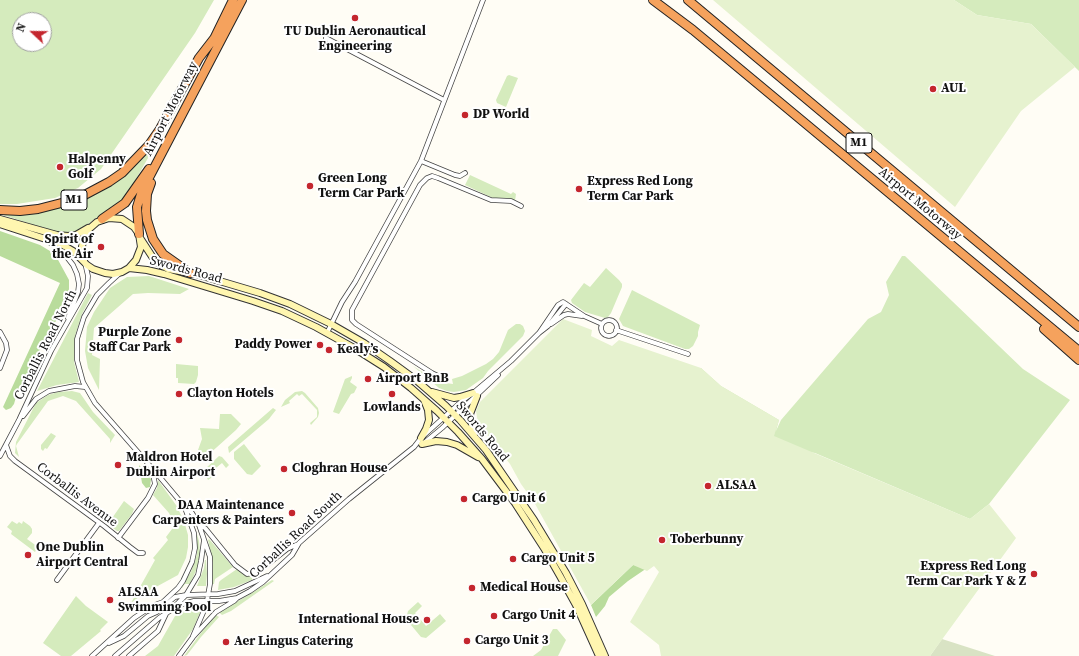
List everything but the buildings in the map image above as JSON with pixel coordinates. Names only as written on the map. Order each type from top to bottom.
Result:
[{"type":"highway","name":"Airport Motorway","points":[[102,220],[125,203],[150,168],[204,62],[233,0]]},
{"type":"highway","name":"Airport Motorway","points":[[140,236],[137,207],[139,199],[241,0]]},
{"type":"highway","name":"Airport Motorway","points":[[653,0],[693,30],[1079,351]]},
{"type":"highway","name":"M1","points":[[658,0],[693,30]]},
{"type":"highway","name":"Airport Motorway","points":[[688,0],[1079,327]]},
{"type":"highway","name":"M1","points":[[0,210],[20,211],[38,209],[77,199],[109,182],[122,173],[149,145],[160,129],[199,58],[216,36]]},
{"type":"highway","points":[[162,154],[147,194],[146,220],[157,247],[170,260],[185,268],[190,273]]},
{"type":"highway","name":"M1","points":[[945,240],[1079,360]]},
{"type":"main road","points":[[0,218],[41,234],[67,247],[97,271],[113,274],[122,272],[129,268],[136,260],[141,247],[140,236],[134,227],[122,219],[116,218],[102,220],[76,235],[68,236],[41,234],[0,224]]},
{"type":"main road","points":[[85,262],[82,247],[83,240],[91,226]]},
{"type":"main road","name":"Swords Road","points":[[140,236],[150,256],[168,269],[190,273],[260,293],[290,304],[331,324],[377,352],[429,390],[474,435],[501,470],[549,544],[582,604],[606,656]]},
{"type":"main road","name":"Swords Road","points":[[129,268],[164,274],[282,311],[327,333],[384,367],[423,398],[482,458],[515,503],[544,548],[576,605],[599,656]]},
{"type":"main road","points":[[429,390],[454,398],[475,395],[470,414],[474,435]]},
{"type":"main road","points":[[423,398],[429,416],[429,422],[421,441],[447,442],[457,445],[482,458]]},
{"type":"street","points":[[327,333],[421,161],[483,0]]},
{"type":"street","points":[[326,38],[444,100]]},
{"type":"street","points":[[421,161],[455,175],[460,176],[465,173]]},
{"type":"street","points":[[446,378],[432,373],[356,324],[352,320],[352,310],[420,185],[427,178],[432,176],[491,200],[511,201],[521,206]]},
{"type":"street","points":[[41,234],[66,256],[73,265],[77,274],[79,284],[78,292],[64,327]]},
{"type":"street","name":"Corballis Road North","points":[[0,456],[19,420],[44,365],[87,288],[88,276],[85,262]]},
{"type":"street","points":[[122,272],[98,295],[84,317],[80,328],[76,348],[77,360],[83,382],[95,403],[184,506],[192,513],[199,525],[205,528],[235,565],[247,574],[258,571],[287,549],[299,543]]},
{"type":"street","points":[[539,333],[558,305],[562,302],[584,316],[602,324]]},
{"type":"street","points":[[548,326],[566,304]]},
{"type":"street","points":[[539,333],[564,315],[572,314],[584,316]]},
{"type":"street","points":[[602,324],[611,320],[616,326],[616,330]]},
{"type":"street","points":[[602,324],[602,332],[606,335],[611,335],[616,330]]},
{"type":"street","points":[[616,330],[688,354]]},
{"type":"street","points":[[0,332],[6,343],[7,350],[0,368]]},
{"type":"street","name":"Corballis Road South","points":[[179,656],[193,637],[216,612],[254,589],[292,555],[299,543],[349,499],[446,420],[462,400],[475,395],[502,368],[511,362],[539,333]]},
{"type":"street","points":[[19,420],[32,404],[46,392],[60,388],[86,387]]},
{"type":"street","name":"Corballis Road South","points":[[421,441],[446,420]]},
{"type":"street","name":"Corballis Avenue","points":[[6,445],[10,456],[15,461],[134,550],[143,553]]},
{"type":"street","points":[[118,538],[148,498],[155,484],[152,469]]},
{"type":"street","points":[[92,656],[134,618],[152,606],[163,602],[178,588],[183,581],[192,562],[195,548],[194,533],[184,506]]},
{"type":"street","points":[[57,580],[99,523]]},
{"type":"street","name":"Corballis Road South","points":[[193,637],[207,601],[210,584],[210,557],[199,525]]},
{"type":"street","points":[[115,656],[173,608],[186,595],[200,568],[204,539]]},
{"type":"street","points":[[106,644],[124,636],[148,616],[157,612],[175,597],[186,595],[218,594],[235,591],[269,575]]},
{"type":"street","points":[[173,608],[190,601],[219,601],[237,598]]},
{"type":"street","points":[[129,656],[158,631],[167,612]]},
{"type":"green space","points":[[0,0],[214,0],[195,33],[101,169],[78,188],[55,198],[17,204],[0,204]]},
{"type":"green space","name":"AUL","points":[[713,0],[954,0],[977,15],[1031,24],[1075,67],[1021,111],[955,207]]},
{"type":"green space","points":[[954,0],[1079,0],[1079,71],[1031,24],[977,15]]},
{"type":"green space","points":[[509,75],[518,78],[506,107],[497,103],[496,100],[507,76]]},
{"type":"green space","points":[[154,141],[156,142],[148,158],[124,200],[81,230],[72,233],[56,232],[3,215],[24,213],[99,191]]},
{"type":"green space","points":[[470,175],[511,194],[513,192],[516,194],[515,201],[513,199],[495,199],[465,185]]},
{"type":"green space","points":[[0,231],[40,245],[50,251],[57,258],[69,280],[69,295],[66,303],[44,342],[16,397],[14,404],[11,408],[6,410],[3,407],[60,283],[0,256]]},
{"type":"green space","points":[[902,256],[905,256],[1023,369],[1070,400],[989,504],[970,519],[815,453],[672,429],[701,368],[721,386],[779,420],[776,431],[781,420],[868,319],[881,312],[889,295],[886,282]]},
{"type":"green space","points":[[606,268],[619,280],[622,287],[611,313],[605,318],[585,312],[572,303],[571,300],[584,283],[590,287]]},
{"type":"green space","points":[[149,276],[189,289],[180,294],[133,294],[94,328],[92,355],[100,359],[99,390],[88,368],[85,351],[87,327],[94,312],[110,288],[127,277]]},
{"type":"green space","points":[[632,290],[700,325],[698,336],[693,346],[689,349],[685,349],[623,326],[619,319]]},
{"type":"green space","points":[[88,293],[92,295],[82,314],[75,336],[74,362],[79,382],[57,385],[37,391]]},
{"type":"green space","name":"ALSAA","points":[[563,319],[592,330],[591,336],[612,346],[619,340],[701,368],[721,386],[779,420],[774,436],[970,519],[989,504],[1016,538],[930,656],[661,656],[659,645],[630,622],[659,572],[654,566],[647,571],[633,565],[591,605],[534,502],[521,484],[510,464],[478,423],[476,411],[480,402]]},
{"type":"green space","points":[[516,324],[523,326],[525,331],[523,336],[488,371],[483,378],[466,390],[454,392],[439,388],[413,366],[438,382],[453,384],[452,379],[462,376],[493,359],[499,352],[508,330]]},
{"type":"green space","points":[[176,364],[198,366],[198,375],[194,384],[178,383],[178,378],[176,378]]},
{"type":"green space","points":[[352,376],[350,382],[357,387],[354,393],[351,394],[339,414],[333,412],[345,379]]},
{"type":"green space","points":[[72,391],[80,393],[93,412],[115,435],[110,443],[110,439],[76,401],[63,396],[48,401],[17,444],[16,446],[19,457],[15,453],[16,442],[36,403],[48,395],[58,392]]},
{"type":"green space","points":[[302,391],[318,408],[318,417],[311,425],[310,423],[317,417],[317,410],[302,394],[299,396],[297,394],[289,401],[290,403],[281,407],[285,400],[295,392]]},
{"type":"green space","points":[[273,408],[276,410],[269,419],[229,453],[228,447]]},
{"type":"green space","points":[[220,414],[231,414],[241,424],[207,456],[203,457],[198,450],[202,439],[200,428],[219,429]]},
{"type":"green space","points":[[51,433],[56,436],[47,449],[45,448],[43,451],[41,449],[41,445]]},
{"type":"green space","points":[[244,444],[261,466],[252,475],[247,474],[234,459],[234,452]]},
{"type":"green space","points":[[219,456],[222,457],[229,465],[226,468],[222,463],[211,472],[214,476],[208,480],[204,472],[205,469]]},
{"type":"green space","points":[[139,465],[151,479],[150,487],[146,488],[142,483]]},
{"type":"green space","points":[[158,480],[176,505],[184,521],[188,535],[186,558],[178,575],[143,594],[131,603],[155,560],[153,558],[168,540],[166,537],[175,525],[169,513],[153,495],[157,488]]},
{"type":"green space","points":[[124,501],[134,509],[119,531],[117,531],[108,524]]},
{"type":"green space","points":[[12,521],[17,524],[19,522],[22,524],[23,521],[30,526],[32,533],[27,539],[38,547],[35,552],[11,534],[12,531],[7,527]]},
{"type":"green space","points":[[197,534],[200,553],[198,566],[190,584],[185,584],[182,588],[181,587],[191,572],[197,554]]},
{"type":"green space","points":[[209,539],[233,567],[215,579],[214,584],[212,584],[213,563]]},
{"type":"green space","points":[[205,560],[207,574],[206,586],[197,586],[204,568]]},
{"type":"green space","points":[[633,565],[650,566],[628,581],[609,597],[605,606],[596,617],[591,605]]},
{"type":"green space","points":[[237,569],[243,574],[252,577],[252,580],[234,587],[218,590],[219,582]]},
{"type":"green space","points":[[272,580],[274,581],[231,611],[222,615],[219,612],[247,596]]},
{"type":"green space","points":[[76,596],[86,606],[108,622],[100,630],[101,631],[71,656],[61,656],[43,643]]},
{"type":"green space","points":[[418,602],[422,606],[415,613],[426,626],[440,614],[446,621],[426,638],[421,637],[406,619],[408,611]]},
{"type":"green space","points":[[202,608],[193,629],[174,656],[145,656],[158,646],[175,616],[183,611]]},
{"type":"green space","points":[[216,615],[219,617],[187,655],[184,656],[206,626]]},
{"type":"green space","points":[[553,629],[557,629],[566,640],[558,656],[533,656],[541,650]]},
{"type":"green space","points":[[942,639],[995,656],[930,656]]},
{"type":"place","name":"TU Dublin Aeronautical Engineering","points":[[355,18]]},
{"type":"place","name":"AUL","points":[[933,89]]},
{"type":"place","name":"DP World","points":[[465,115]]},
{"type":"place","name":"Halpenny Golf","points":[[60,167]]},
{"type":"place","name":"Green Long Term Car Park","points":[[310,186]]},
{"type":"place","name":"Express Red Long Term Car Park","points":[[579,189]]},
{"type":"place","name":"Spirit of the Air","points":[[101,247]]},
{"type":"place","name":"Purple Zone Staff Car Park","points":[[179,340]]},
{"type":"place","name":"Paddy Power","points":[[320,345]]},
{"type":"place","name":"Kealy’s","points":[[329,350]]},
{"type":"place","name":"Airport BnB","points":[[368,379]]},
{"type":"place","name":"Clayton Hotels","points":[[179,394]]},
{"type":"place","name":"Lowlands","points":[[392,394]]},
{"type":"place","name":"Maldron Hotel Dublin Airport","points":[[118,465]]},
{"type":"place","name":"Cloghran House","points":[[284,469]]},
{"type":"place","name":"ALSAA","points":[[708,486]]},
{"type":"place","name":"Cargo Unit 6","points":[[464,499]]},
{"type":"place","name":"DAA Maintenance Carpenters & Painters","points":[[292,513]]},
{"type":"place","name":"Toberbunny","points":[[662,540]]},
{"type":"place","name":"One Dublin Airport Central","points":[[28,555]]},
{"type":"place","name":"Cargo Unit 5","points":[[513,559]]},
{"type":"place","name":"Express Red Long Term Car Park Y & Z","points":[[1034,574]]},
{"type":"place","name":"Medical House","points":[[472,588]]},
{"type":"place","name":"ALSAA Swimming Pool","points":[[110,600]]},
{"type":"place","name":"Cargo Unit 4","points":[[494,616]]},
{"type":"place","name":"International House","points":[[427,620]]},
{"type":"place","name":"Cargo Unit 3","points":[[467,641]]},
{"type":"place","name":"Aer Lingus Catering","points":[[226,642]]}]
